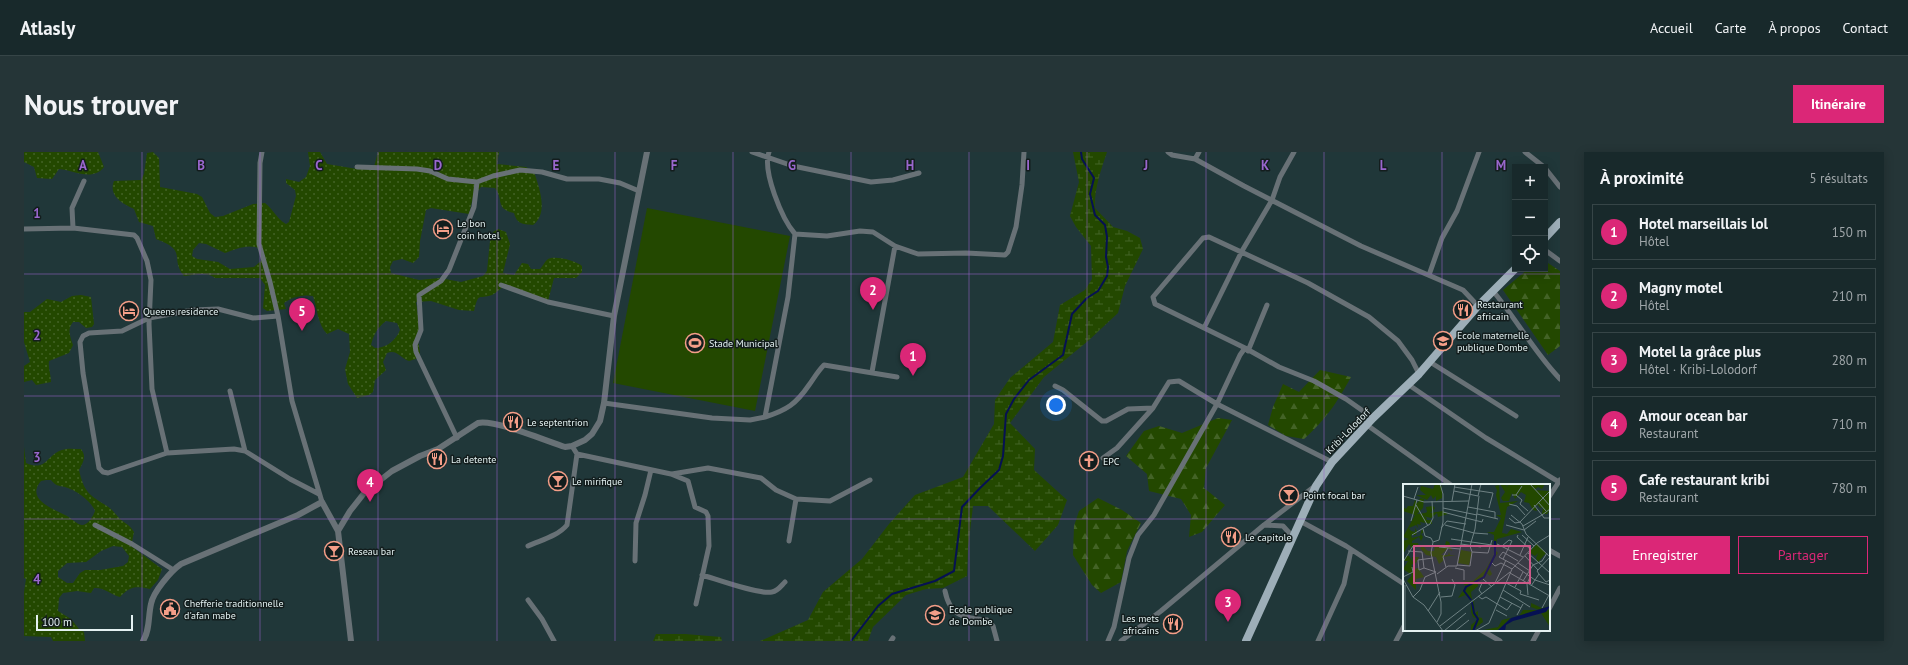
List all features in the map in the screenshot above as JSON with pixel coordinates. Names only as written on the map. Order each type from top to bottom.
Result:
[{"type":"main road","points":[[1547,236],[1560,222]]},
{"type":"main road","name":"Kribi-Lolodorf","points":[[1246,641],[1316,486],[1332,462],[1373,418],[1409,385],[1478,306],[1512,272]]},
{"type":"street","points":[[262,152],[260,163],[259,244],[278,316],[292,401],[319,494],[338,530],[351,641]]},
{"type":"street","points":[[338,530],[350,511],[365,492],[392,471],[420,456],[438,449],[478,423],[483,422],[503,426],[565,446],[572,446],[585,440],[592,434],[600,421],[604,403],[614,316],[647,152]]},
{"type":"street","points":[[752,152],[768,155],[793,166],[871,182],[893,180],[919,173]]},
{"type":"street","points":[[768,155],[768,168],[776,198],[789,227],[795,234],[826,236],[860,231],[872,232],[895,246],[918,254],[966,253],[1005,255],[1008,252],[1016,227],[1022,185],[1024,152]]},
{"type":"street","points":[[1168,152],[1172,155],[1196,159],[1361,246],[1463,290],[1478,306]]},
{"type":"street","points":[[1196,159],[1199,152]]},
{"type":"street","points":[[1204,328],[1242,251],[1272,200],[1280,177],[1294,152]]},
{"type":"street","points":[[1429,275],[1442,238],[1457,211],[1479,152]]},
{"type":"street","points":[[1525,152],[1539,164]]},
{"type":"street","points":[[357,167],[417,169],[430,171],[448,179],[477,182],[493,176],[520,170],[542,172],[568,179],[599,179],[620,183],[639,191]]},
{"type":"street","points":[[1548,172],[1560,186]]},
{"type":"street","points":[[73,228],[72,208],[76,195],[84,181]]},
{"type":"street","points":[[457,438],[416,352],[415,345],[420,330],[418,300],[422,292],[441,281],[449,270],[474,207],[477,182]]},
{"type":"street","points":[[24,229],[73,228],[136,236],[147,261],[150,280],[149,318],[152,389],[167,453]]},
{"type":"street","points":[[765,417],[788,297],[795,234]]},
{"type":"street","points":[[1373,418],[1346,399],[1320,384],[1279,367],[1155,304],[1154,297],[1206,236],[1242,251],[1308,283],[1369,317],[1398,341],[1412,360],[1419,374]]},
{"type":"street","points":[[872,372],[895,246]]},
{"type":"street","points":[[1548,252],[1560,260]]},
{"type":"street","points":[[501,285],[548,302],[614,316]]},
{"type":"street","points":[[1493,291],[1506,307],[1538,355],[1560,379]]},
{"type":"street","points":[[1108,641],[1114,627],[1129,558],[1138,535],[1154,516],[1217,404],[1240,355],[1246,350],[1267,305]]},
{"type":"street","points":[[278,316],[244,317],[218,309],[193,310],[149,318],[122,331],[89,333],[83,336],[80,342],[87,404],[99,468],[103,472],[114,471],[167,453],[234,449],[244,451],[290,479],[319,494]]},
{"type":"street","points":[[1430,362],[1516,416]]},
{"type":"street","points":[[604,403],[712,418],[750,420],[786,410],[801,397],[824,365],[897,377]]},
{"type":"street","points":[[1103,458],[1117,448],[1153,408],[1169,382],[1173,380],[1179,381],[1217,404],[1332,462]]},
{"type":"street","points":[[1409,385],[1462,422],[1559,481],[1550,495]]},
{"type":"street","points":[[1055,386],[1063,390],[1102,421],[1111,419],[1128,409],[1153,408]]},
{"type":"street","points":[[230,391],[244,451]]},
{"type":"street","points":[[1367,425],[1450,484]]},
{"type":"street","points":[[528,546],[563,530],[567,525],[577,454],[572,446]]},
{"type":"street","points":[[577,454],[671,474],[688,481],[695,508],[706,512],[708,516],[709,546],[696,604]]},
{"type":"street","points":[[671,474],[708,468],[761,478],[776,490],[796,499],[830,501],[870,480]]},
{"type":"street","points":[[635,561],[636,523],[651,470]]},
{"type":"street","points":[[1121,641],[1177,598],[1264,525],[1316,486]]},
{"type":"street","points":[[789,541],[796,499]]},
{"type":"street","points":[[143,641],[147,634],[152,598],[172,569],[298,515],[322,502]]},
{"type":"street","points":[[1300,520],[1403,583]]},
{"type":"street","points":[[94,524],[132,544],[172,569]]},
{"type":"street","points":[[1264,525],[1283,526],[1293,537]]},
{"type":"street","points":[[1318,641],[1344,584],[1351,550]]},
{"type":"street","points":[[1550,551],[1560,556]]},
{"type":"street","points":[[702,575],[735,585],[768,592],[776,590],[785,582]]},
{"type":"street","points":[[1550,607],[1560,588]]},
{"type":"street","points":[[945,591],[947,601],[959,615],[968,619],[987,620],[993,626],[997,641]]},
{"type":"street","points":[[528,600],[542,619],[554,641]]},
{"type":"street","points":[[1396,641],[1403,628]]},
{"type":"street","points":[[1482,631],[1500,641]]},
{"type":"street","points":[[1533,641],[1538,631]]},
{"type":"green space","points":[[24,152],[98,152],[104,167],[94,174],[83,174],[59,169],[52,179],[37,178],[34,167],[24,162]]},
{"type":"green space","points":[[153,152],[159,158],[160,187],[197,194],[202,197],[210,213],[215,217],[223,216],[253,204],[265,203],[286,224],[289,222],[296,196],[295,190],[286,183],[286,179],[299,182],[306,177],[310,166],[308,152],[320,152],[327,164],[357,169],[374,167],[378,152],[499,152],[497,164],[526,167],[534,172],[540,192],[542,207],[538,220],[533,225],[520,223],[514,213],[504,209],[495,188],[481,187],[473,197],[469,214],[431,208],[426,210],[420,241],[419,257],[413,263],[402,259],[393,261],[390,267],[391,273],[419,280],[440,278],[461,282],[483,276],[487,271],[490,241],[493,232],[498,229],[506,232],[510,244],[503,273],[514,275],[522,263],[528,264],[531,269],[540,269],[548,259],[551,258],[566,259],[576,262],[582,266],[582,272],[576,278],[554,278],[548,301],[503,287],[492,295],[478,298],[474,311],[459,310],[431,301],[416,302],[420,330],[418,341],[420,352],[419,358],[409,361],[396,353],[387,353],[383,362],[386,370],[375,380],[373,392],[369,395],[357,398],[348,384],[345,369],[350,352],[349,334],[338,329],[327,334],[320,321],[313,296],[306,295],[287,301],[284,303],[286,309],[267,311],[263,308],[265,285],[260,278],[215,278],[204,274],[184,276],[178,264],[177,255],[172,247],[156,239],[153,226],[139,222],[134,209],[125,205],[118,199],[113,191],[114,181],[141,180],[144,174],[147,153]],"holes":[[[199,243],[206,244],[225,253],[242,247],[256,247],[260,249],[261,261],[254,267],[230,269],[218,262],[197,259],[192,256],[193,250]],[[386,321],[397,323],[400,330],[390,343],[383,347],[375,348],[371,345],[373,338],[380,326]]]},
{"type":"green space","points":[[1073,152],[1107,152],[1097,187],[1095,208],[1113,227],[1127,231],[1140,238],[1143,249],[1125,286],[1118,313],[1088,341],[1044,377],[1010,423],[1035,449],[1034,470],[1067,500],[1058,525],[1035,551],[988,506],[973,506],[968,548],[967,576],[943,588],[926,589],[906,595],[873,627],[868,641],[760,641],[808,620],[823,592],[862,559],[889,524],[915,495],[963,477],[994,424],[995,400],[1010,378],[1053,342],[1060,305],[1085,290],[1092,279],[1091,246],[1076,227],[1070,216],[1079,182]]},
{"type":"green space","name":"Stade Municipal","points":[[647,208],[790,236],[755,411],[613,383]]},
{"type":"green space","points":[[1548,263],[1560,271],[1560,346],[1548,355],[1503,290],[1524,272],[1548,272]]},
{"type":"green space","points":[[81,295],[91,297],[94,324],[92,327],[86,328],[79,322],[73,322],[70,327],[70,336],[73,345],[69,353],[49,361],[51,382],[36,385],[32,380],[24,382],[24,366],[30,362],[24,342],[24,312],[30,312],[47,299],[61,302],[72,296]]},
{"type":"green space","points":[[1320,370],[1351,377],[1336,403],[1319,424],[1304,439],[1286,436],[1268,425],[1273,407],[1283,384],[1299,392]]},
{"type":"green space","points":[[1218,418],[1232,420],[1206,468],[1204,488],[1225,505],[1202,532],[1189,537],[1191,515],[1181,499],[1149,491],[1147,474],[1126,456],[1144,431],[1159,426],[1182,433]]},
{"type":"green space","points":[[24,447],[26,463],[33,465],[46,462],[57,452],[62,450],[81,449],[84,457],[79,470],[85,488],[92,496],[109,507],[134,532],[131,546],[162,569],[158,580],[150,589],[141,587],[130,589],[120,597],[98,588],[94,588],[91,593],[77,591],[63,593],[59,598],[58,611],[71,619],[79,629],[84,632],[85,641],[53,641],[51,637],[24,636],[24,592],[26,579],[24,578]],"holes":[[[51,480],[57,485],[72,489],[88,501],[95,511],[89,521],[81,525],[43,503],[36,494],[37,488],[41,481]],[[113,546],[122,547],[129,556],[128,562],[123,566],[100,570],[85,570],[80,573],[73,583],[67,583],[58,577],[58,571],[67,563],[86,562],[101,551]]]},
{"type":"green space","points":[[1098,498],[1122,510],[1141,523],[1127,551],[1121,582],[1101,593],[1092,585],[1073,555],[1074,526],[1079,511]]},
{"type":"green space","points":[[656,634],[685,634],[721,637],[722,641],[653,641]]},
{"type":"waterway","points":[[851,641],[878,606],[892,594],[935,581],[954,571],[962,507],[999,470],[1003,456],[1006,414],[1014,399],[1029,380],[1063,355],[1072,314],[1087,298],[1098,291],[1107,276],[1107,237],[1105,225],[1095,215],[1090,194],[1094,178],[1082,159],[1081,152]]},
{"type":"place","name":"Le bon coin hotel","points":[[443,229]]},
{"type":"place","name":"Magny motel","points":[[873,310]]},
{"type":"place","name":"Restaurant africain","points":[[1463,310]]},
{"type":"place","name":"Queens residence","points":[[129,311]]},
{"type":"place","name":"Cafe restaurant kribi","points":[[302,331]]},
{"type":"place","name":"Ecole maternelle publique Dombe","points":[[1443,341]]},
{"type":"place","name":"Stade Municipal","points":[[695,343]]},
{"type":"place","name":"Hotel marseillais lol","points":[[913,376]]},
{"type":"place","name":"Le septentrion","points":[[513,422]]},
{"type":"place","name":"La detente","points":[[437,459]]},
{"type":"place","name":"EPC","points":[[1089,461]]},
{"type":"place","name":"Le mirifique","points":[[558,481]]},
{"type":"place","name":"Point focal bar","points":[[1289,495]]},
{"type":"place","name":"Amour ocean bar","points":[[370,502]]},
{"type":"place","name":"Le capitole","points":[[1231,537]]},
{"type":"place","name":"Reseau bar","points":[[334,551]]},
{"type":"place","name":"Chefferie traditionnelle d'afan mabe","points":[[170,609]]},
{"type":"place","name":"Ecole publique de Dombe","points":[[935,615]]},
{"type":"place","name":"Motel la grâce plus","points":[[1228,622]]},
{"type":"place","name":"Les mets africains","points":[[1173,624]]}]
